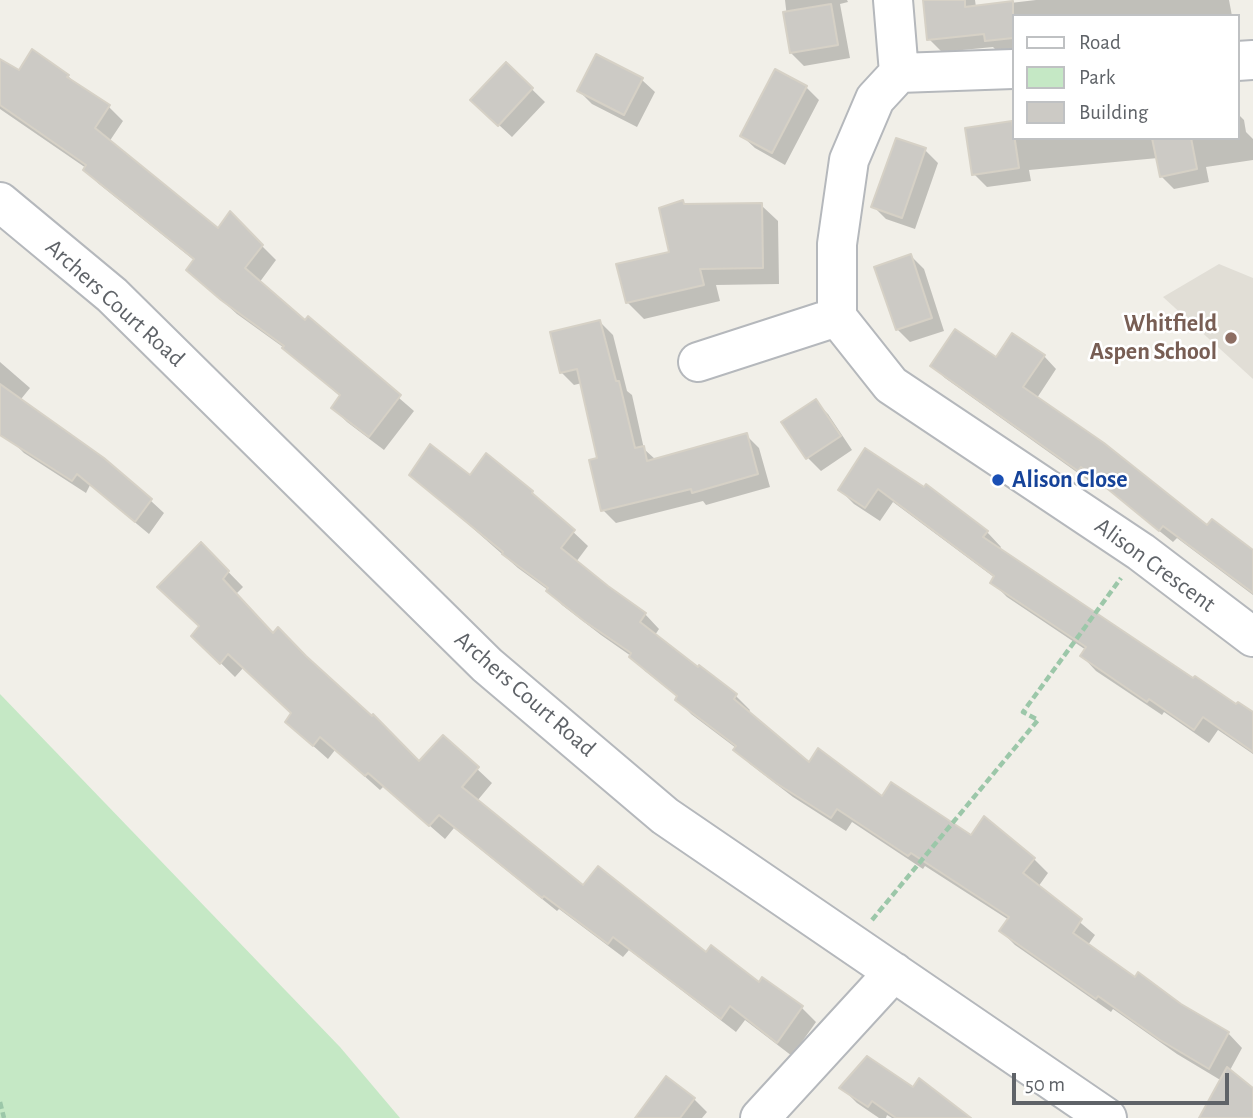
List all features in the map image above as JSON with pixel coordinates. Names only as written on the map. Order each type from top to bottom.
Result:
[{"type":"street","points":[[893,0],[900,73]]},
{"type":"street","points":[[698,362],[837,317],[837,244],[849,160],[875,99],[900,73],[1012,69]]},
{"type":"street","name":"Archers Court Road","points":[[0,202],[112,295],[487,665],[665,816],[1107,1118]]},
{"type":"street","name":"Alison Crescent","points":[[837,317],[891,385],[1141,552],[1253,637]]},
{"type":"street","points":[[760,1118],[894,972]]},
{"type":"path","points":[[852,943],[1038,720],[1023,712],[1141,552]]},
{"type":"path","points":[[0,1102],[4,1118]]},
{"type":"shaded area","name":"Whitfield Aspen School","points":[[1219,264],[1253,278],[1253,379],[1163,297]]},
{"type":"green space","points":[[0,694],[340,1047],[400,1118],[0,1118]]},
{"type":"building","points":[[923,0],[965,0],[965,7],[1013,1],[1012,38],[985,41],[984,34],[927,40]]},
{"type":"building","points":[[831,4],[838,45],[790,53],[783,12]]},
{"type":"building","points":[[32,49],[69,75],[67,77],[110,105],[95,128],[218,228],[230,211],[263,245],[245,268],[305,320],[308,316],[401,395],[369,437],[331,408],[340,395],[282,348],[284,346],[221,300],[186,270],[194,259],[83,170],[86,165],[0,105],[0,59],[19,70]]},
{"type":"building","points":[[596,54],[643,78],[624,115],[577,91]]},
{"type":"building","points":[[506,62],[533,88],[498,126],[470,100]]},
{"type":"building","points":[[775,69],[807,86],[772,153],[740,136]]},
{"type":"building","points":[[1012,121],[1012,140],[1015,140],[1019,168],[972,175],[965,128]]},
{"type":"building","points":[[896,138],[926,148],[902,218],[871,207]]},
{"type":"building","points":[[1152,140],[1191,140],[1197,169],[1160,177]]},
{"type":"building","points":[[683,200],[684,204],[762,203],[763,268],[700,269],[704,285],[626,303],[616,264],[669,252],[659,208]]},
{"type":"building","points":[[911,254],[932,318],[896,330],[874,267]]},
{"type":"building","points":[[600,320],[616,381],[619,381],[635,448],[644,446],[647,461],[747,433],[758,474],[692,493],[691,489],[601,511],[589,460],[597,458],[577,369],[560,373],[550,332]]},
{"type":"building","points":[[955,329],[996,357],[1012,333],[1045,355],[1023,387],[1104,443],[1207,525],[1212,519],[1253,550],[1253,593],[1163,526],[1159,531],[1081,467],[1078,471],[930,366]]},
{"type":"building","points":[[0,384],[104,458],[152,499],[135,522],[77,474],[72,481],[0,435]]},
{"type":"building","points":[[816,399],[841,436],[806,459],[781,422]]},
{"type":"building","points":[[430,444],[470,475],[486,453],[533,491],[532,493],[575,530],[561,548],[646,613],[640,622],[737,694],[734,699],[809,762],[818,748],[882,796],[891,782],[971,835],[984,816],[1035,858],[1023,873],[1082,919],[1073,933],[1135,977],[1138,972],[1181,1004],[1229,1032],[1209,1069],[1160,1040],[1098,996],[1096,999],[999,931],[1009,917],[837,809],[831,818],[776,783],[733,750],[736,746],[675,700],[677,696],[629,657],[631,653],[546,591],[548,588],[502,554],[503,552],[409,475]]},
{"type":"building","points":[[865,448],[924,487],[926,484],[988,531],[983,537],[1193,678],[1195,676],[1236,704],[1238,702],[1253,712],[1253,752],[1203,717],[1194,730],[1149,699],[1147,702],[1080,656],[1086,647],[990,583],[994,576],[878,489],[865,508],[838,490]]},
{"type":"building","points":[[201,542],[229,571],[223,579],[273,633],[278,627],[306,656],[372,716],[373,714],[419,761],[443,735],[479,767],[462,787],[583,885],[598,866],[706,952],[711,945],[759,982],[762,977],[803,1006],[777,1043],[730,1006],[721,1019],[613,937],[608,944],[544,896],[542,898],[439,815],[429,826],[368,773],[365,776],[320,737],[313,746],[285,722],[291,713],[228,654],[220,664],[191,636],[199,626],[157,587]]},
{"type":"building","points":[[867,1056],[913,1087],[919,1078],[971,1118],[896,1118],[872,1101],[868,1107],[839,1088]]},
{"type":"building","points":[[1227,1067],[1253,1088],[1253,1118],[1199,1118]]},
{"type":"building","points":[[666,1076],[695,1098],[680,1118],[635,1118]]},
{"type":"place","name":"Whitfield Aspen School","points":[[1231,338]]},
{"type":"place","name":"Alison Close","points":[[998,480]]}]
